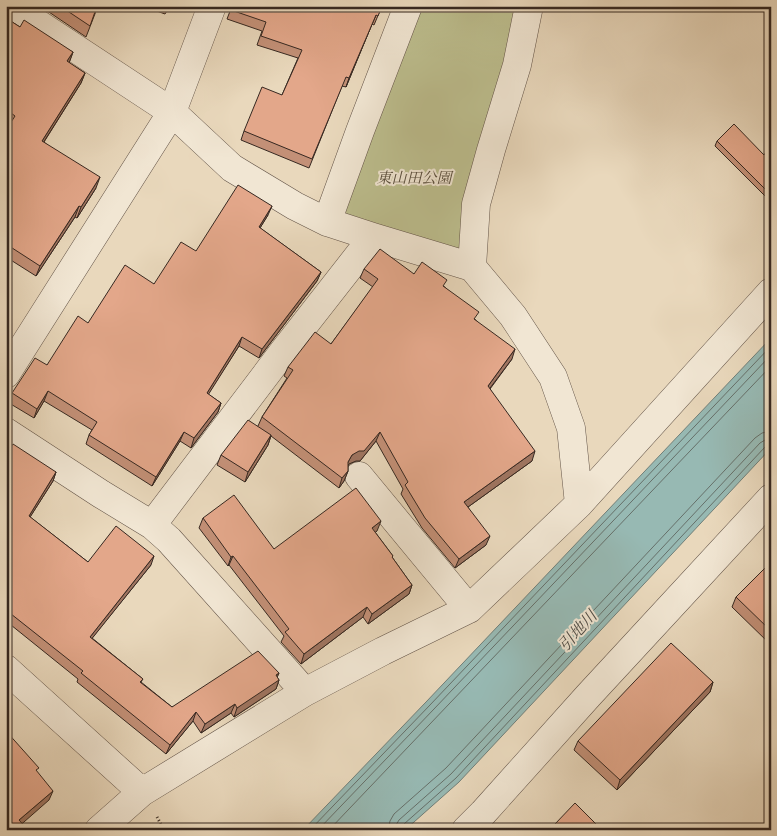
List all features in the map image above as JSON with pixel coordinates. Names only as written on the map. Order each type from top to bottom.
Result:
[{"type":"street","points":[[12,6],[172,112],[232,168],[295,206],[327,222],[472,267],[513,316],[552,378],[572,428],[579,504]]},
{"type":"street","points":[[6,374],[172,112],[212,6]]},
{"type":"street","points":[[327,222],[408,6]]},
{"type":"street","points":[[472,267],[476,204],[517,65],[529,6]]},
{"type":"street","points":[[152,525],[373,237]]},
{"type":"street","points":[[98,830],[142,792],[305,692],[469,609],[579,504],[771,292]]},
{"type":"street","points":[[6,432],[152,525],[169,540],[305,692]]},
{"type":"street","points":[[359,476],[469,609]]},
{"type":"street","points":[[466,830],[771,498]]},
{"type":"street","points":[[6,669],[142,792]]},
{"type":"green space","name":"東山田公園","points":[[409,6],[529,6],[472,267],[327,222]]},
{"type":"water","name":"引地川","points":[[771,338],[771,448],[459,782],[405,830],[303,830],[426,702]]},
{"type":"building","points":[[60,6],[97,6],[90,26]]},
{"type":"building","points":[[232,6],[382,6],[378,16],[376,15],[349,78],[346,77],[312,159],[244,131],[262,87],[282,95],[302,50],[261,36],[266,22],[231,10]]},
{"type":"building","points":[[6,18],[20,27],[24,20],[73,52],[67,61],[85,73],[42,141],[100,177],[40,266],[6,244],[6,130],[15,116],[7,110],[10,105],[6,102]]},
{"type":"building","points":[[734,124],[764,155],[766,152],[771,157],[771,195],[717,141]]},
{"type":"building","points":[[238,185],[272,206],[259,227],[321,272],[262,349],[242,337],[207,393],[221,403],[194,438],[184,432],[156,477],[89,435],[97,422],[48,391],[37,409],[12,393],[35,358],[47,365],[78,316],[88,323],[125,265],[154,284],[181,242],[196,251]]},
{"type":"building","points":[[380,249],[414,274],[422,262],[447,280],[443,286],[479,312],[474,319],[515,349],[488,386],[535,451],[464,502],[490,536],[459,559],[425,518],[405,485],[408,482],[380,432],[364,451],[359,451],[352,455],[348,462],[348,471],[342,478],[262,417],[293,370],[288,367],[315,332],[331,344],[378,279],[364,269]]},
{"type":"building","points":[[248,420],[271,435],[248,472],[221,455]]},
{"type":"building","points":[[13,444],[56,472],[29,516],[88,562],[116,526],[154,556],[90,637],[143,679],[140,682],[172,707],[258,651],[279,673],[276,675],[279,680],[237,708],[235,704],[205,724],[196,712],[170,745],[81,673],[83,671],[6,610],[6,454]]},
{"type":"building","points":[[356,488],[381,521],[372,528],[412,585],[372,614],[367,607],[304,654],[285,632],[289,629],[233,556],[231,557],[203,518],[234,495],[274,549]]},
{"type":"building","points":[[771,562],[771,631],[736,597]]},
{"type":"building","points":[[671,643],[713,682],[620,780],[578,741]]},
{"type":"building","points":[[6,731],[39,768],[36,770],[53,791],[19,820],[28,830],[6,830]]},
{"type":"building","points":[[575,803],[597,825],[593,830],[560,830],[555,824]]}]
